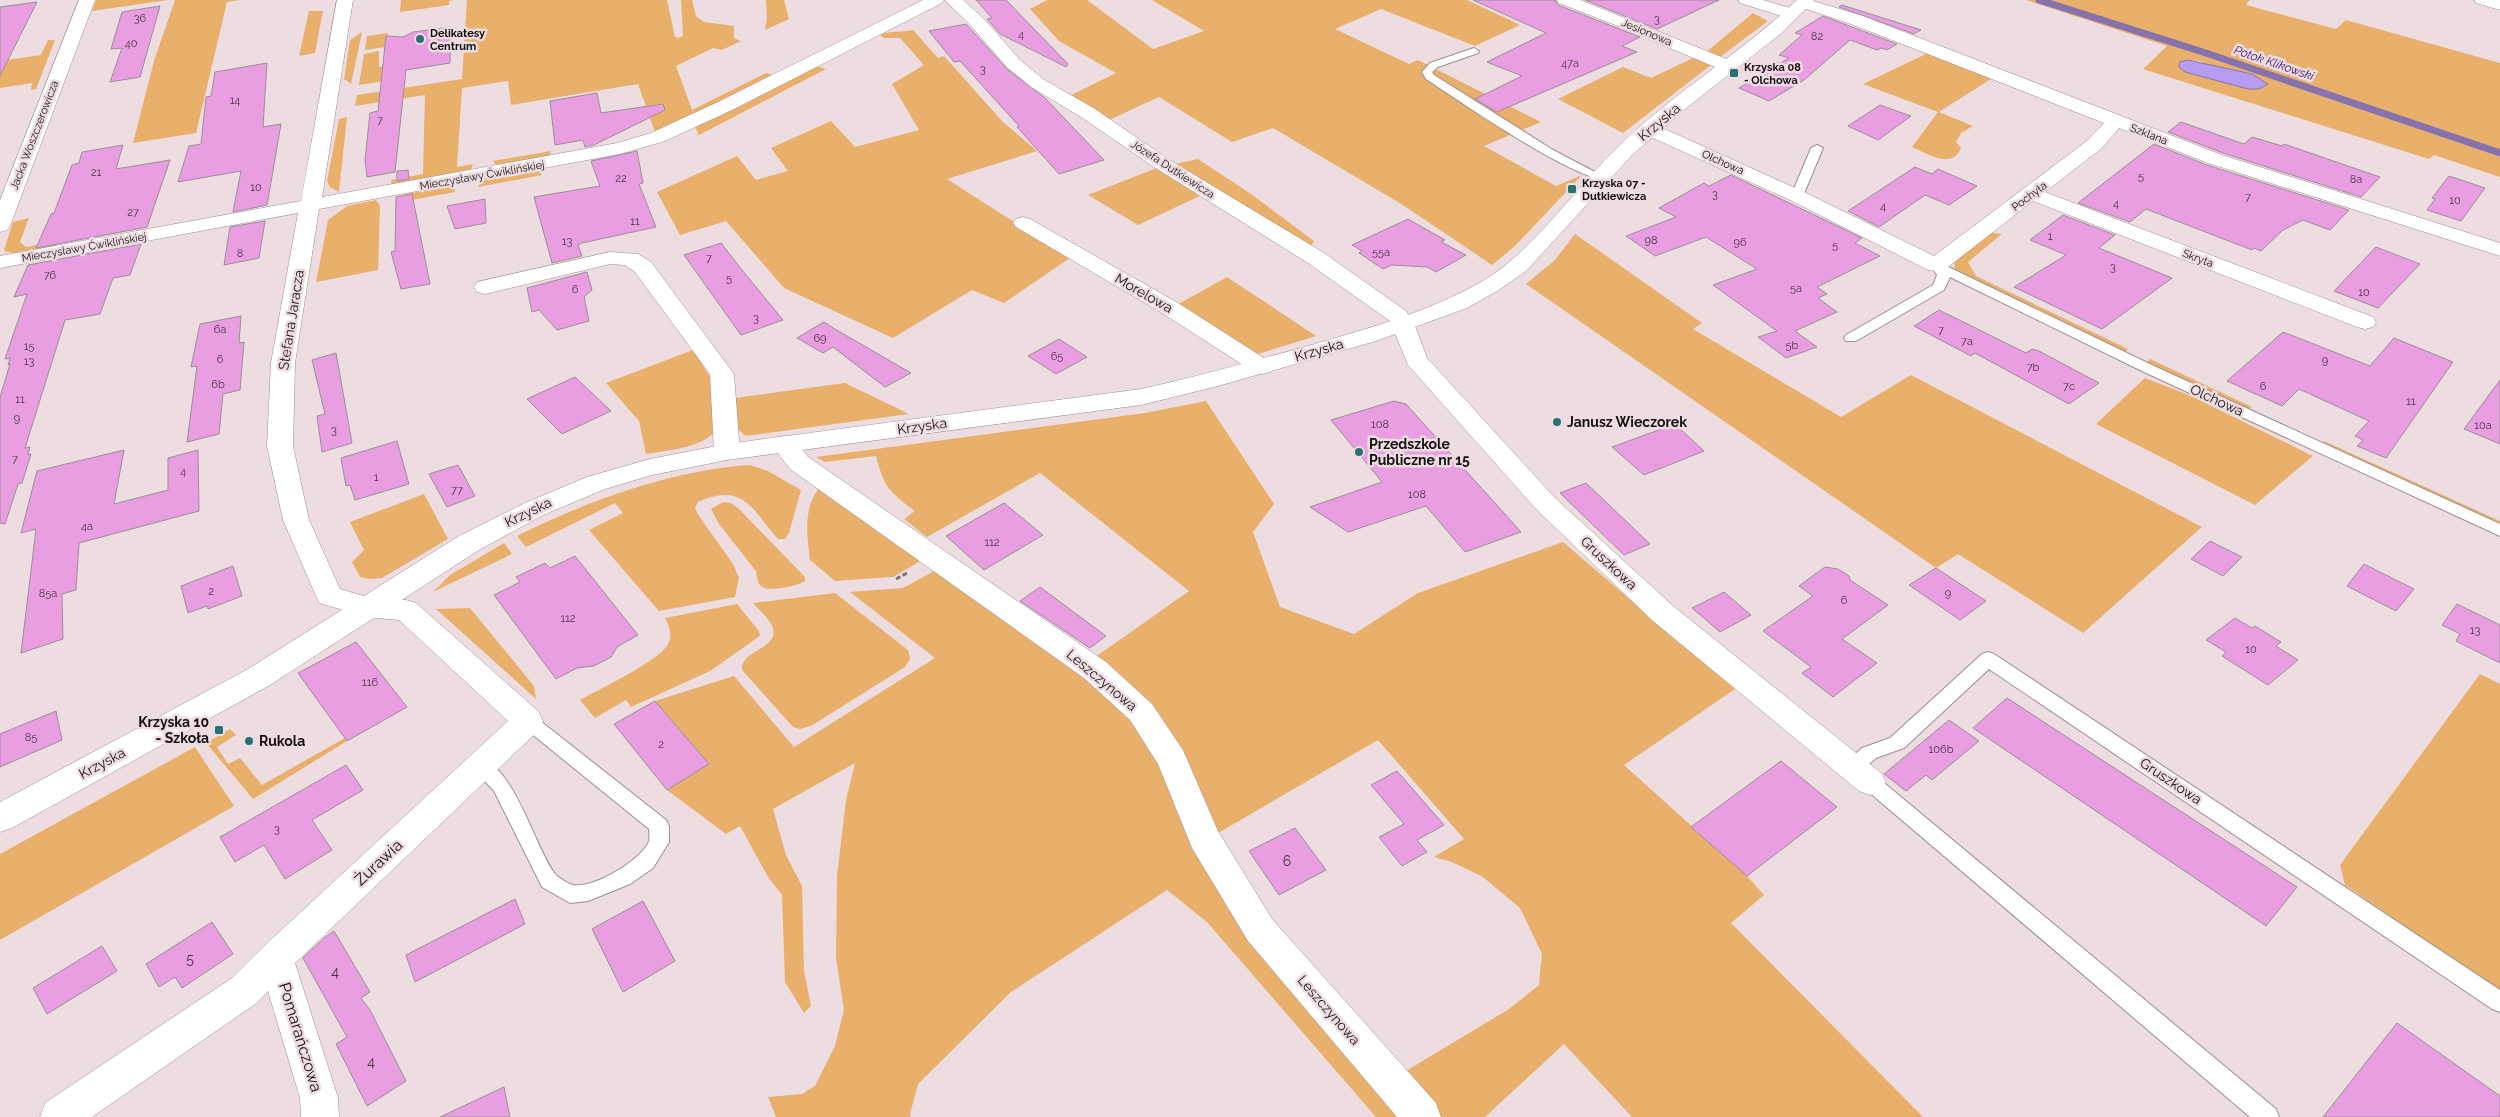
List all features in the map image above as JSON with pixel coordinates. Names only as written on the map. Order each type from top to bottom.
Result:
[{"type":"street","name":"Jacka Woszczerowicza","points":[[0,226],[87,0]]},
{"type":"street","name":"Stefana Jaracza","points":[[345,0],[283,363],[280,446],[296,520],[329,596],[367,607]]},
{"type":"street","name":"Mieczysławy Ćwiklińskiej","points":[[0,262],[582,156],[658,137],[766,86],[936,0]]},
{"type":"street","name":"Józefa Dutkiewicza","points":[[953,0],[978,23],[1014,64],[1037,83],[1088,113],[1161,163],[1316,258],[1398,316],[1404,324]]},
{"type":"street","name":"Jesionowa","points":[[1565,0],[1624,22],[1728,66]]},
{"type":"street","name":"Szklana","points":[[1746,0],[1800,6],[1857,20],[2215,159],[2500,250]]},
{"type":"street","points":[[2482,0],[2500,5]]},
{"type":"street","name":"Krzyska","points":[[0,818],[259,677],[477,539],[564,495],[650,467],[727,452],[1141,397],[1262,367],[1404,324],[1459,303],[1505,276],[1519,265],[1601,176],[1649,129],[1800,6]]},
{"type":"street","name":"Pochyła","points":[[1936,265],[2032,194],[2095,144],[2116,121]]},
{"type":"street","name":"Olchowa","points":[[1649,129],[1796,196],[1936,265]]},
{"type":"street","name":"Skryta","points":[[2032,194],[2365,322]]},
{"type":"street","name":"Morelowa","points":[[1023,223],[1170,308],[1262,367]]},
{"type":"street","points":[[485,287],[610,258],[630,259],[643,267],[722,374],[727,452]]},
{"type":"street","name":"Gruszkowa","points":[[1404,324],[1416,360],[1546,504],[1635,588],[1778,709],[1861,775]]},
{"type":"street","name":"Leszczynowa","points":[[784,444],[799,463],[1095,670],[1141,712],[1172,759],[1204,838],[1260,930],[1422,1117]]},
{"type":"street","points":[[367,607],[406,610],[528,721]]},
{"type":"street","name":"Żurawia","points":[[59,1117],[245,990],[276,958],[528,721]]},
{"type":"street","name":"Pomarańczowa","points":[[276,958],[319,1098],[320,1117]]},
{"type":"lane","points":[[1474,51],[1434,65],[1427,72],[1430,77],[1548,152],[1589,173],[1601,176]]},
{"type":"lane","points":[[1796,196],[1817,148]]},
{"type":"lane","points":[[1851,338],[1939,287],[1944,275],[1936,265]]},
{"type":"lane","name":"Olchowa","points":[[1936,265],[2149,368],[2500,530]]},
{"type":"lane","name":"Gruszkowa","points":[[1861,775],[1869,753],[1897,743],[1988,659],[2500,1002]]},
{"type":"lane","points":[[480,766],[501,786],[549,881],[570,894],[588,892],[623,878],[646,862],[659,842],[659,826],[528,721]]},
{"type":"lane","points":[[1861,775],[2268,1117]]},
{"type":"shaded area","points":[[96,0],[168,0],[92,11]]},
{"type":"shaded area","points":[[175,0],[241,0],[227,2],[196,133],[133,143],[154,61]]},
{"type":"shaded area","points":[[401,0],[455,0],[449,1],[449,5],[400,12]]},
{"type":"shaded area","points":[[467,0],[667,0],[675,37],[679,38],[683,36],[681,0],[692,0],[696,16],[704,22],[734,26],[734,38],[741,41],[722,50],[713,48],[676,66],[692,110],[766,73],[776,76],[655,132],[638,84],[511,105],[508,81],[462,88],[457,167],[473,164],[470,172],[392,187],[391,180],[423,174],[425,95],[355,106],[357,95],[462,79]]},
{"type":"shaded area","points":[[766,0],[784,0],[789,19],[765,30],[767,18]]},
{"type":"shaded area","points":[[1047,0],[1087,0],[1153,49],[1204,31],[1152,0],[1467,0],[1520,25],[1475,46],[1381,9],[1335,29],[1409,64],[1418,60],[1541,122],[1484,146],[1556,186],[1582,175],[1515,246],[1492,265],[1403,205],[1273,128],[1232,142],[1159,97],[1109,120],[1067,97],[1116,73],[1059,41],[1030,9]]},
{"type":"shaded area","points":[[2026,0],[2250,0],[2246,5],[2336,29],[2346,20],[2500,63],[2500,177],[2434,155],[2429,159],[2143,69],[2167,46]],"holes":[[[2188,60],[2200,61],[2248,89],[2185,72],[2179,66],[2180,62]]]},
{"type":"shaded area","points":[[309,11],[323,11],[315,53],[299,56]]},
{"type":"shaded area","points":[[1753,13],[1768,21],[1720,57],[1705,53]]},
{"type":"shaded area","points":[[913,30],[938,58],[944,56],[1003,122],[1037,151],[947,179],[1070,258],[1004,303],[972,290],[893,338],[784,288],[726,221],[680,235],[657,192],[737,156],[756,180],[788,171],[771,148],[831,121],[855,147],[919,130],[892,84],[924,65],[900,38],[884,38],[880,35]]},
{"type":"shaded area","points":[[362,32],[351,84],[344,79],[350,40]]},
{"type":"shaded area","points":[[388,33],[385,47],[365,50],[367,36]]},
{"type":"shaded area","points":[[48,40],[55,40],[36,89],[31,90],[32,83],[0,88],[0,61],[41,55]]},
{"type":"shaded area","points":[[379,51],[379,67],[398,64],[397,79],[359,85],[364,54]]},
{"type":"shaded area","points":[[1930,52],[1994,77],[1939,112],[1973,126],[1961,133],[1956,142],[1961,148],[1957,155],[1952,158],[1939,158],[1912,147],[1938,112],[1863,84]]},
{"type":"shaded area","points":[[1697,56],[1711,65],[1623,133],[1558,99],[1623,67],[1651,78]]},
{"type":"shaded area","points":[[2188,60],[2252,74],[2268,84],[2259,89],[2248,89],[2185,72],[2179,67],[2180,62]]},
{"type":"shaded area","points":[[817,66],[826,69],[699,135],[695,127]]},
{"type":"shaded area","points":[[347,117],[339,192],[330,187],[327,181],[339,119]]},
{"type":"shaded area","points":[[551,151],[550,156],[498,168],[493,161]]},
{"type":"shaded area","points":[[1198,159],[1251,194],[1314,241],[1310,247],[1175,164]]},
{"type":"shaded area","points":[[1159,167],[1204,194],[1138,225],[1088,195]]},
{"type":"shaded area","points":[[539,170],[542,175],[478,187],[481,181]]},
{"type":"shaded area","points":[[453,185],[455,192],[396,203],[402,195]]},
{"type":"shaded area","points":[[376,200],[380,206],[378,270],[316,282],[328,220],[347,206]]},
{"type":"shaded area","points":[[29,218],[20,242],[26,247],[59,241],[54,248],[28,253],[13,253],[4,250],[13,222]]},
{"type":"shaded area","points":[[1992,233],[2002,234],[1968,262],[1976,276],[2128,349],[2125,352],[1955,269],[1954,261],[1983,237]]},
{"type":"shaded area","points":[[1575,234],[1702,323],[1693,329],[1841,417],[1911,375],[2202,527],[2083,633],[1958,554],[1936,568],[1526,284],[1555,260]]},
{"type":"shaded area","points":[[1227,277],[1316,336],[1255,355],[1175,306]]},
{"type":"shaded area","points":[[693,350],[710,377],[714,433],[691,446],[646,454],[639,421],[606,383]]},
{"type":"shaded area","points":[[2150,359],[2252,407],[2248,410],[2147,362]]},
{"type":"shaded area","points":[[2145,378],[2189,395],[2313,456],[2255,505],[2096,424]]},
{"type":"shaded area","points":[[845,383],[909,414],[746,436],[736,428],[735,398]]},
{"type":"shaded area","points":[[1206,401],[1274,504],[1253,532],[1280,607],[1354,634],[1418,593],[1563,542],[1735,689],[1624,765],[1747,876],[1764,895],[1731,923],[1923,1117],[1632,1117],[1564,1044],[1485,1117],[1438,1117],[1401,1074],[1509,1009],[1539,985],[1542,954],[1520,908],[1483,877],[1452,862],[1434,857],[1464,839],[1378,740],[1213,836],[1094,658],[1189,591],[1040,473],[927,537],[904,519],[915,511],[899,499],[889,488],[882,475],[876,456],[825,462],[816,457],[1145,413]]},
{"type":"shaded area","points":[[2324,441],[2500,521],[2500,525],[2322,445]]},
{"type":"shaded area","points":[[750,465],[768,471],[801,490],[789,533],[785,539],[778,539],[753,509],[736,497],[726,495],[698,502],[695,508],[699,516],[733,564],[739,578],[735,597],[659,611],[589,530],[623,513],[615,503],[526,547],[517,536],[572,511],[630,489],[691,473]]},
{"type":"shaded area","points":[[818,489],[922,560],[893,577],[835,581],[810,560],[807,523],[810,506]]},
{"type":"shaded area","points":[[424,494],[448,539],[382,578],[370,579],[360,577],[352,562],[364,550],[350,522]]},
{"type":"shaded area","points":[[723,502],[731,503],[739,509],[805,577],[805,581],[789,587],[776,589],[761,586],[756,571],[719,524],[711,509]]},
{"type":"shaded area","points":[[504,543],[512,554],[433,592],[450,575]]},
{"type":"shaded area","points":[[936,570],[1045,645],[1132,717],[1172,781],[1410,1117],[1376,1117],[1207,922],[1167,890],[1011,992],[918,1084],[910,1114],[911,1117],[776,1117],[768,1097],[802,1094],[815,1086],[835,1046],[844,1010],[836,958],[837,876],[846,800],[855,763],[773,809],[786,855],[802,886],[804,971],[811,1006],[804,1013],[785,982],[782,895],[768,877],[740,826],[726,834],[667,790],[709,764],[655,701],[734,676],[794,747],[935,658],[850,592],[903,588]]},
{"type":"shaded area","points":[[835,593],[908,650],[910,659],[905,667],[811,726],[800,729],[793,727],[742,670],[743,663],[747,658],[770,641],[773,635],[773,628],[769,621],[753,603]]},
{"type":"shaded area","points":[[737,604],[759,631],[760,636],[710,671],[631,707],[626,700],[595,718],[580,700],[642,666],[663,651],[670,637],[669,627],[665,618]]},
{"type":"shaded area","points":[[470,608],[534,686],[536,699],[436,609]]},
{"type":"shaded area","points":[[2480,674],[2500,684],[2500,991],[2345,885],[2340,865]]},
{"type":"shaded area","points":[[230,729],[236,735],[217,747],[228,764],[240,758],[262,785],[345,738],[347,741],[253,799],[206,743]]},
{"type":"shaded area","points":[[195,747],[234,806],[0,940],[0,854]]},
{"type":"building","points":[[976,0],[1006,0],[1068,64],[1066,67],[1000,34],[987,19],[992,18]]},
{"type":"building","points":[[1473,0],[1555,0],[1558,5],[1640,37],[1622,46],[1637,52],[1497,112],[1475,99],[1522,76],[1487,62],[1546,33]]},
{"type":"building","points":[[1585,0],[1719,0],[1657,29]]},
{"type":"building","points":[[37,2],[0,76],[0,7]]},
{"type":"building","points":[[1842,5],[1921,30],[1914,34],[1839,7]]},
{"type":"building","points":[[160,6],[140,77],[110,82],[122,48],[111,49],[122,12]]},
{"type":"building","points":[[1823,16],[1897,44],[1887,50],[1881,48],[1877,50],[1850,40],[1804,80],[1769,101],[1739,88],[1789,58],[1779,55],[1802,35],[1795,33]]},
{"type":"building","points":[[966,24],[1007,69],[1045,98],[1104,160],[1059,174],[1017,127],[1019,126],[960,61],[954,62],[929,31]]},
{"type":"building","points":[[451,27],[450,63],[406,70],[395,172],[367,177],[365,160],[370,113],[378,111],[386,36],[403,37],[413,32]]},
{"type":"building","points":[[267,63],[263,127],[281,124],[267,205],[233,212],[241,171],[178,182],[189,146],[201,144],[206,97],[211,96],[215,72]]},
{"type":"building","points":[[597,93],[601,113],[663,104],[665,110],[594,145],[585,147],[583,140],[555,145],[550,101]]},
{"type":"building","points":[[1880,105],[1911,116],[1878,140],[1848,126]]},
{"type":"building","points":[[2181,122],[2244,144],[2252,137],[2282,146],[2284,144],[2380,177],[2361,197],[2223,153],[2168,132]]},
{"type":"building","points":[[2154,144],[2207,165],[2349,210],[2330,230],[2303,220],[2283,230],[2261,251],[2254,248],[2252,250],[2146,209],[2130,222],[2078,203]]},
{"type":"building","points":[[123,145],[116,169],[170,160],[147,227],[36,248],[51,214],[54,213],[72,165],[79,163],[82,152]]},
{"type":"building","points":[[637,151],[643,183],[639,184],[656,227],[582,243],[578,245],[582,256],[552,263],[534,197],[600,186],[591,161]]},
{"type":"building","points":[[1915,167],[1932,174],[1938,169],[1977,186],[1949,205],[1925,195],[1879,227],[1848,211]]},
{"type":"building","points":[[408,170],[409,179],[397,181],[397,171]]},
{"type":"building","points":[[1731,175],[1862,238],[1855,243],[1880,256],[1817,287],[1827,294],[1818,298],[1837,312],[1795,331],[1817,347],[1786,358],[1758,337],[1777,331],[1713,285],[1757,269],[1706,237],[1655,256],[1626,236],[1676,217],[1659,208],[1704,183],[1709,186]]},
{"type":"building","points":[[2449,176],[2485,188],[2461,221],[2427,210],[2435,199],[2432,198]]},
{"type":"building","points":[[412,194],[430,284],[401,289],[391,252],[395,251],[396,197]]},
{"type":"building","points":[[485,199],[486,223],[455,229],[447,206]]},
{"type":"building","points":[[2063,215],[2115,235],[2099,248],[2172,278],[2102,329],[2014,287],[2066,255],[2030,240]]},
{"type":"building","points":[[1408,219],[1445,240],[1441,242],[1466,255],[1436,272],[1427,267],[1392,265],[1383,269],[1359,253],[1362,251],[1352,245]]},
{"type":"building","points":[[265,221],[259,258],[224,265],[230,227]]},
{"type":"building","points":[[721,243],[783,320],[741,335],[684,255]]},
{"type":"building","points":[[141,244],[130,275],[113,278],[100,314],[65,320],[25,448],[30,447],[28,455],[31,454],[22,483],[18,484],[5,524],[0,523],[0,397],[10,364],[8,365],[10,358],[5,359],[27,294],[14,297],[28,265]]},
{"type":"building","points":[[2376,247],[2420,264],[2378,308],[2334,291]]},
{"type":"building","points":[[587,272],[592,290],[584,297],[589,321],[557,330],[539,310],[532,312],[527,288]]},
{"type":"building","points":[[1939,310],[2026,353],[2032,349],[2039,351],[2099,383],[2069,404],[1975,353],[1971,356],[1914,326]]},
{"type":"building","points":[[241,316],[239,343],[244,342],[240,390],[223,394],[219,434],[187,442],[197,366],[191,367],[200,324]]},
{"type":"building","points":[[824,322],[911,373],[885,387],[833,347],[823,353],[797,338]]},
{"type":"building","points":[[2283,332],[2370,366],[2394,338],[2453,362],[2386,458],[2357,446],[2363,440],[2355,436],[2369,421],[2299,389],[2282,406],[2227,381]]},
{"type":"building","points":[[1059,339],[1087,357],[1056,374],[1028,356]]},
{"type":"building","points":[[336,353],[352,443],[322,452],[317,416],[325,414],[312,360]]},
{"type":"building","points":[[575,377],[611,411],[562,434],[527,399]]},
{"type":"building","points":[[2500,380],[2500,444],[2464,429]]},
{"type":"building","points":[[1394,401],[1406,404],[1521,532],[1465,552],[1426,506],[1348,532],[1310,507],[1382,482],[1331,420]]},
{"type":"building","points":[[1675,424],[1704,451],[1644,475],[1612,447]]},
{"type":"building","points":[[397,441],[409,484],[355,500],[350,485],[346,486],[341,458]]},
{"type":"building","points":[[124,450],[114,504],[168,490],[168,458],[198,450],[199,511],[79,543],[76,590],[62,594],[63,639],[21,653],[36,529],[21,533],[37,471]]},
{"type":"building","points":[[458,465],[475,496],[447,507],[429,474]]},
{"type":"building","points":[[1586,483],[1650,544],[1624,555],[1560,493]]},
{"type":"building","points":[[1004,503],[1043,535],[984,570],[946,536]]},
{"type":"building","points":[[2210,541],[2242,557],[2223,576],[2191,559]]},
{"type":"building","points":[[575,556],[638,635],[617,647],[611,657],[594,666],[577,668],[556,679],[494,595],[520,582],[516,577],[545,563],[550,568]]},
{"type":"building","points":[[2364,564],[2414,589],[2396,611],[2347,586]]},
{"type":"building","points":[[233,566],[242,596],[208,609],[207,606],[188,613],[181,586]]},
{"type":"building","points":[[1825,567],[1838,569],[1849,576],[1850,580],[1888,605],[1842,639],[1877,663],[1833,697],[1802,673],[1811,667],[1763,631],[1813,596],[1799,586]]},
{"type":"building","points":[[1936,568],[1986,601],[1960,620],[1909,585]]},
{"type":"building","points":[[1040,587],[1106,636],[1090,648],[1020,601]]},
{"type":"building","points":[[1724,592],[1751,615],[1720,632],[1692,608]]},
{"type":"building","points":[[2457,604],[2500,625],[2500,663],[2456,641],[2460,634],[2442,625]]},
{"type":"building","points":[[2235,618],[2252,628],[2255,626],[2281,642],[2276,646],[2298,660],[2268,685],[2222,656],[2226,652],[2206,640]]},
{"type":"building","points":[[356,642],[407,707],[347,741],[298,673]]},
{"type":"building","points":[[2007,698],[2297,887],[2266,926],[1973,728]]},
{"type":"building","points":[[655,701],[709,764],[667,790],[614,724]]},
{"type":"building","points":[[56,711],[62,740],[0,767],[0,734]]},
{"type":"building","points":[[1949,720],[1979,741],[1932,780],[1926,775],[1906,791],[1884,774]]},
{"type":"building","points":[[1781,761],[1837,807],[1747,876],[1691,827]]},
{"type":"building","points":[[346,765],[363,790],[312,820],[332,850],[285,879],[264,845],[235,862],[220,837]]},
{"type":"building","points":[[1397,771],[1444,825],[1417,840],[1427,852],[1402,866],[1379,837],[1404,824],[1371,785]]},
{"type":"building","points":[[1295,828],[1326,870],[1279,895],[1249,851]]},
{"type":"building","points":[[515,899],[525,924],[415,982],[406,955]]},
{"type":"building","points":[[643,901],[675,961],[623,992],[592,929]]},
{"type":"building","points":[[212,922],[233,954],[182,988],[175,977],[159,987],[146,964]]},
{"type":"building","points":[[334,931],[370,992],[361,998],[370,1010],[406,1081],[367,1106],[336,1044],[347,1037],[303,958]]},
{"type":"building","points":[[102,946],[117,971],[47,1014],[33,988]]},
{"type":"building","points":[[2397,1023],[2500,1096],[2500,1117],[2323,1117]]},
{"type":"building","points":[[504,1087],[510,1117],[440,1117]]},
{"type":"waterway","name":"Potok Klikowski","points":[[2039,0],[2206,53],[2500,153]]},
{"type":"place","name":"Delikatesy Centrum","points":[[420,39]]},
{"type":"place","name":"Krzyska 08 - Olchowa","points":[[1734,73]]},
{"type":"place","name":"Krzyska 07 - Dutkiewicza","points":[[1572,189]]},
{"type":"place","name":"Janusz Wieczorek","points":[[1557,422]]},
{"type":"place","name":"Przedszkole Publiczne nr 15","points":[[1359,452]]},
{"type":"place","name":"Krzyska 10 - Szkoła","points":[[219,730]]},
{"type":"place","name":"Rukola","points":[[249,741]]}]
